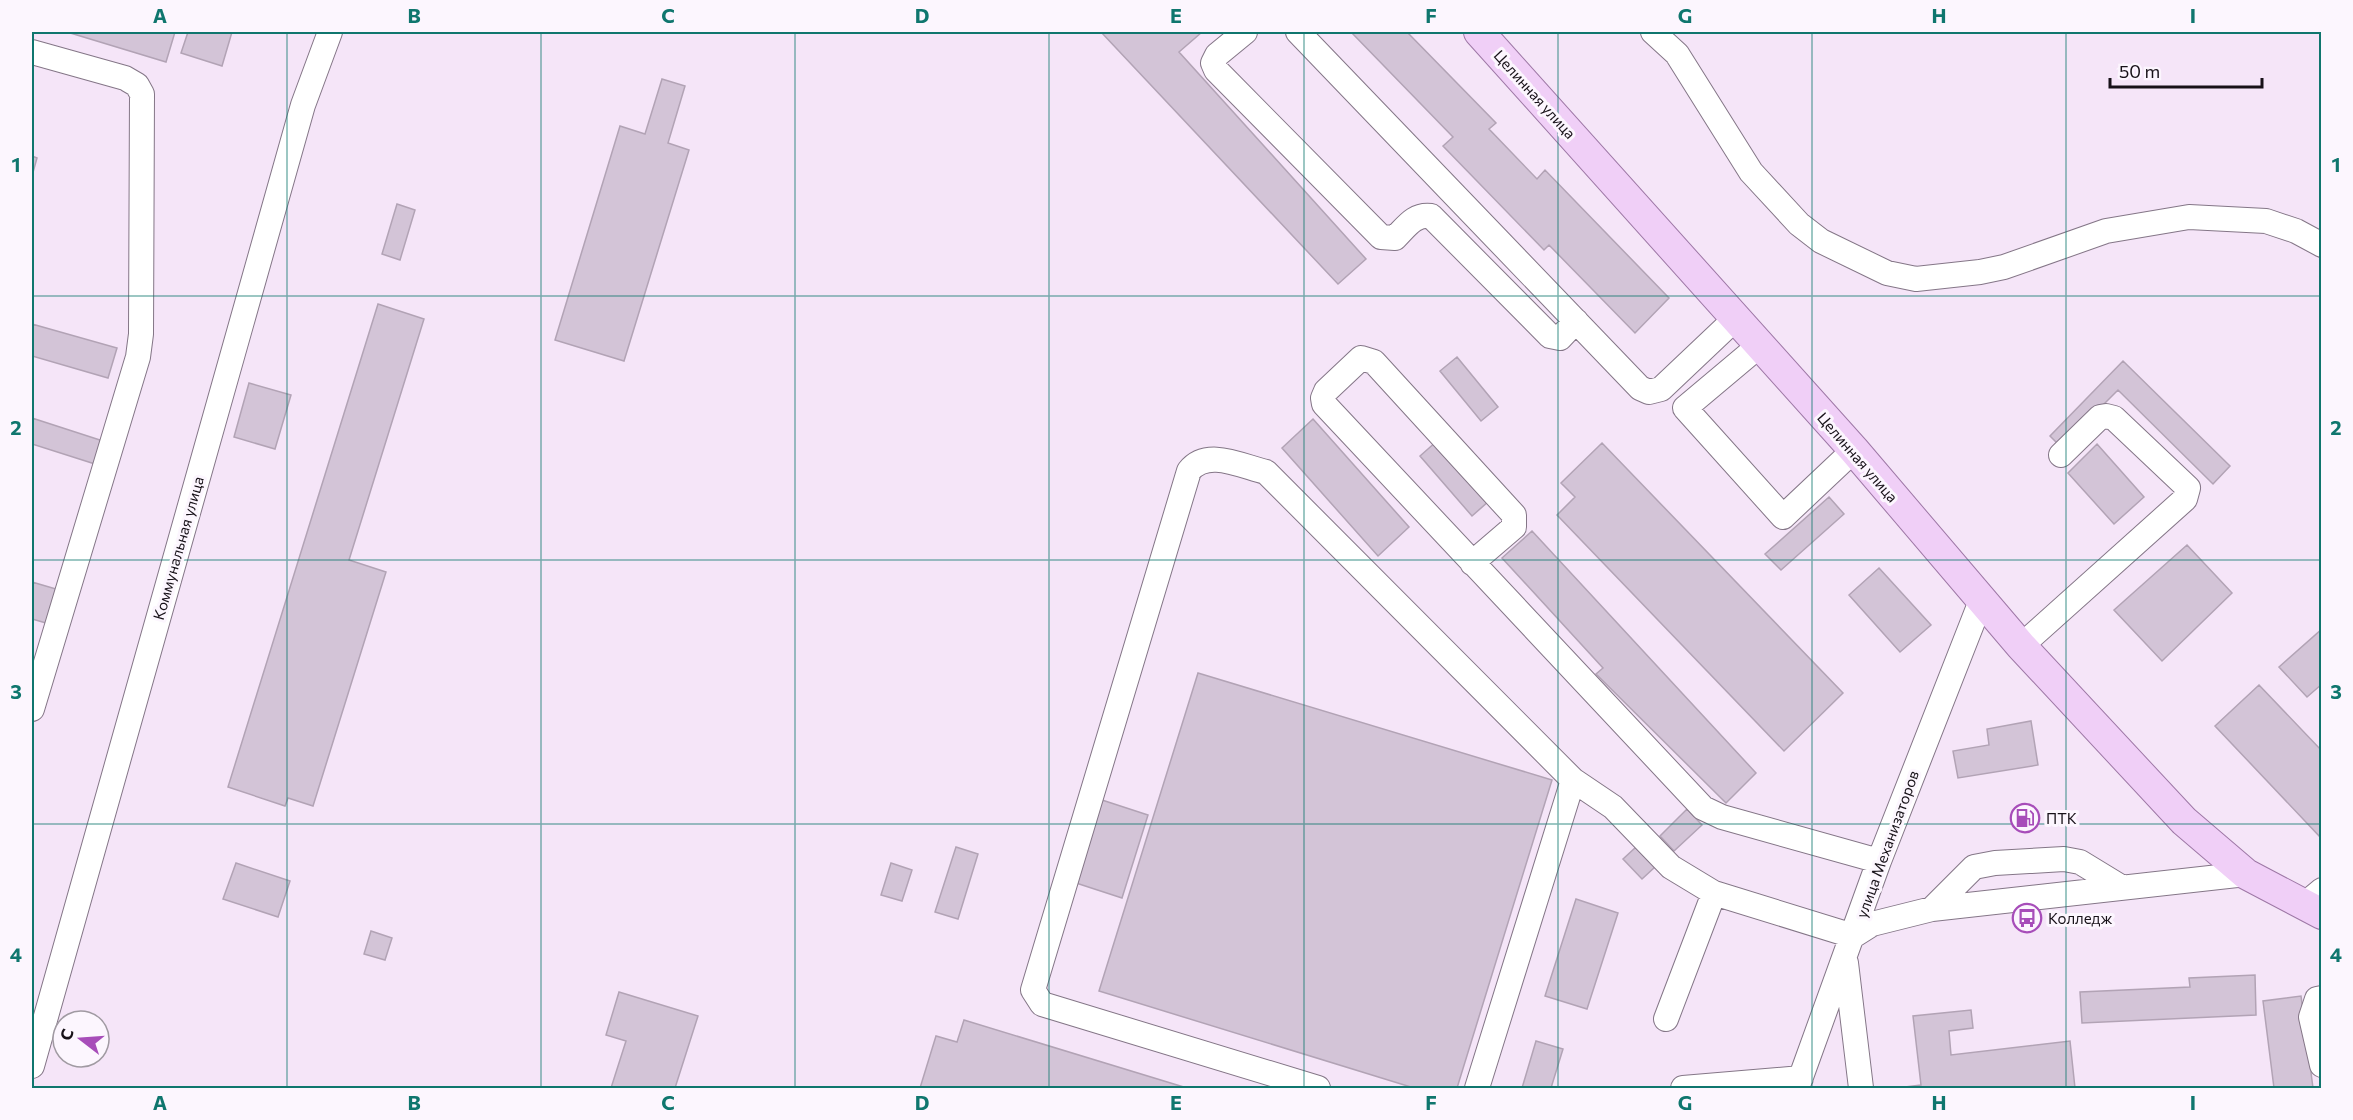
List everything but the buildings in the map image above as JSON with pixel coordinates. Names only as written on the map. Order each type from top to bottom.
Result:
[{"type":"main road","name":"Целинная улица","points":[[1479,32],[1854,450],[2021,646],[2184,821],[2246,874],[2316,903]]},
{"type":"street","name":"Коммунальная улица","points":[[33,1055],[300,117],[330,32]]},
{"type":"street","points":[[1245,32],[1217,55],[1213,63],[1216,70],[1382,237],[1395,238],[1414,219],[1421,215],[1431,216],[1550,336],[1560,338],[1576,321]]},
{"type":"street","points":[[1298,32],[1640,388],[1649,392],[1661,389],[1736,318]]},
{"type":"street","points":[[1653,32],[1677,54],[1751,172],[1799,224],[1821,241],[1887,273],[1916,279],[1980,272],[2004,267],[2106,231],[2189,217],[2266,221],[2296,231],[2322,245]]},
{"type":"street","points":[[32,52],[125,78],[137,84],[142,94],[141,334],[138,357],[32,709]]},
{"type":"street","points":[[1760,345],[1685,408],[1783,517],[1854,450]]},
{"type":"street","points":[[1472,563],[1514,527],[1514,515],[1374,362],[1361,358],[1326,391],[1323,398],[1324,404],[1472,563],[1703,808],[1722,817],[1880,861]]},
{"type":"street","points":[[2021,646],[2185,499],[2188,493],[2188,488],[2114,418],[2100,417],[2061,455]]},
{"type":"street","points":[[1318,1089],[1042,1004],[1033,990],[1189,471],[1201,460],[1211,458],[1266,472],[1573,780],[1613,807],[1671,867],[1714,893],[1849,946]]},
{"type":"street","name":"улица Механизаторов","points":[[1799,1083],[1880,861],[1981,601]]},
{"type":"street","points":[[1477,1089],[1573,780]]},
{"type":"street","points":[[1932,909],[1974,867],[1995,863],[2064,859],[2080,862],[2121,887]]},
{"type":"street","points":[[1849,946],[1872,924],[1932,909],[2246,874]]},
{"type":"street","points":[[1666,1019],[1714,893]]},
{"type":"street","points":[[1849,946],[1861,1089]]},
{"type":"street","points":[[2322,998],[2317,999],[2311,1017],[2322,1065]]},
{"type":"street","points":[[1683,1089],[1799,1083]]},
{"type":"place","name":"ПТК","points":[[2025,818]]},
{"type":"place","name":"Колледж","points":[[2027,918]]}]
